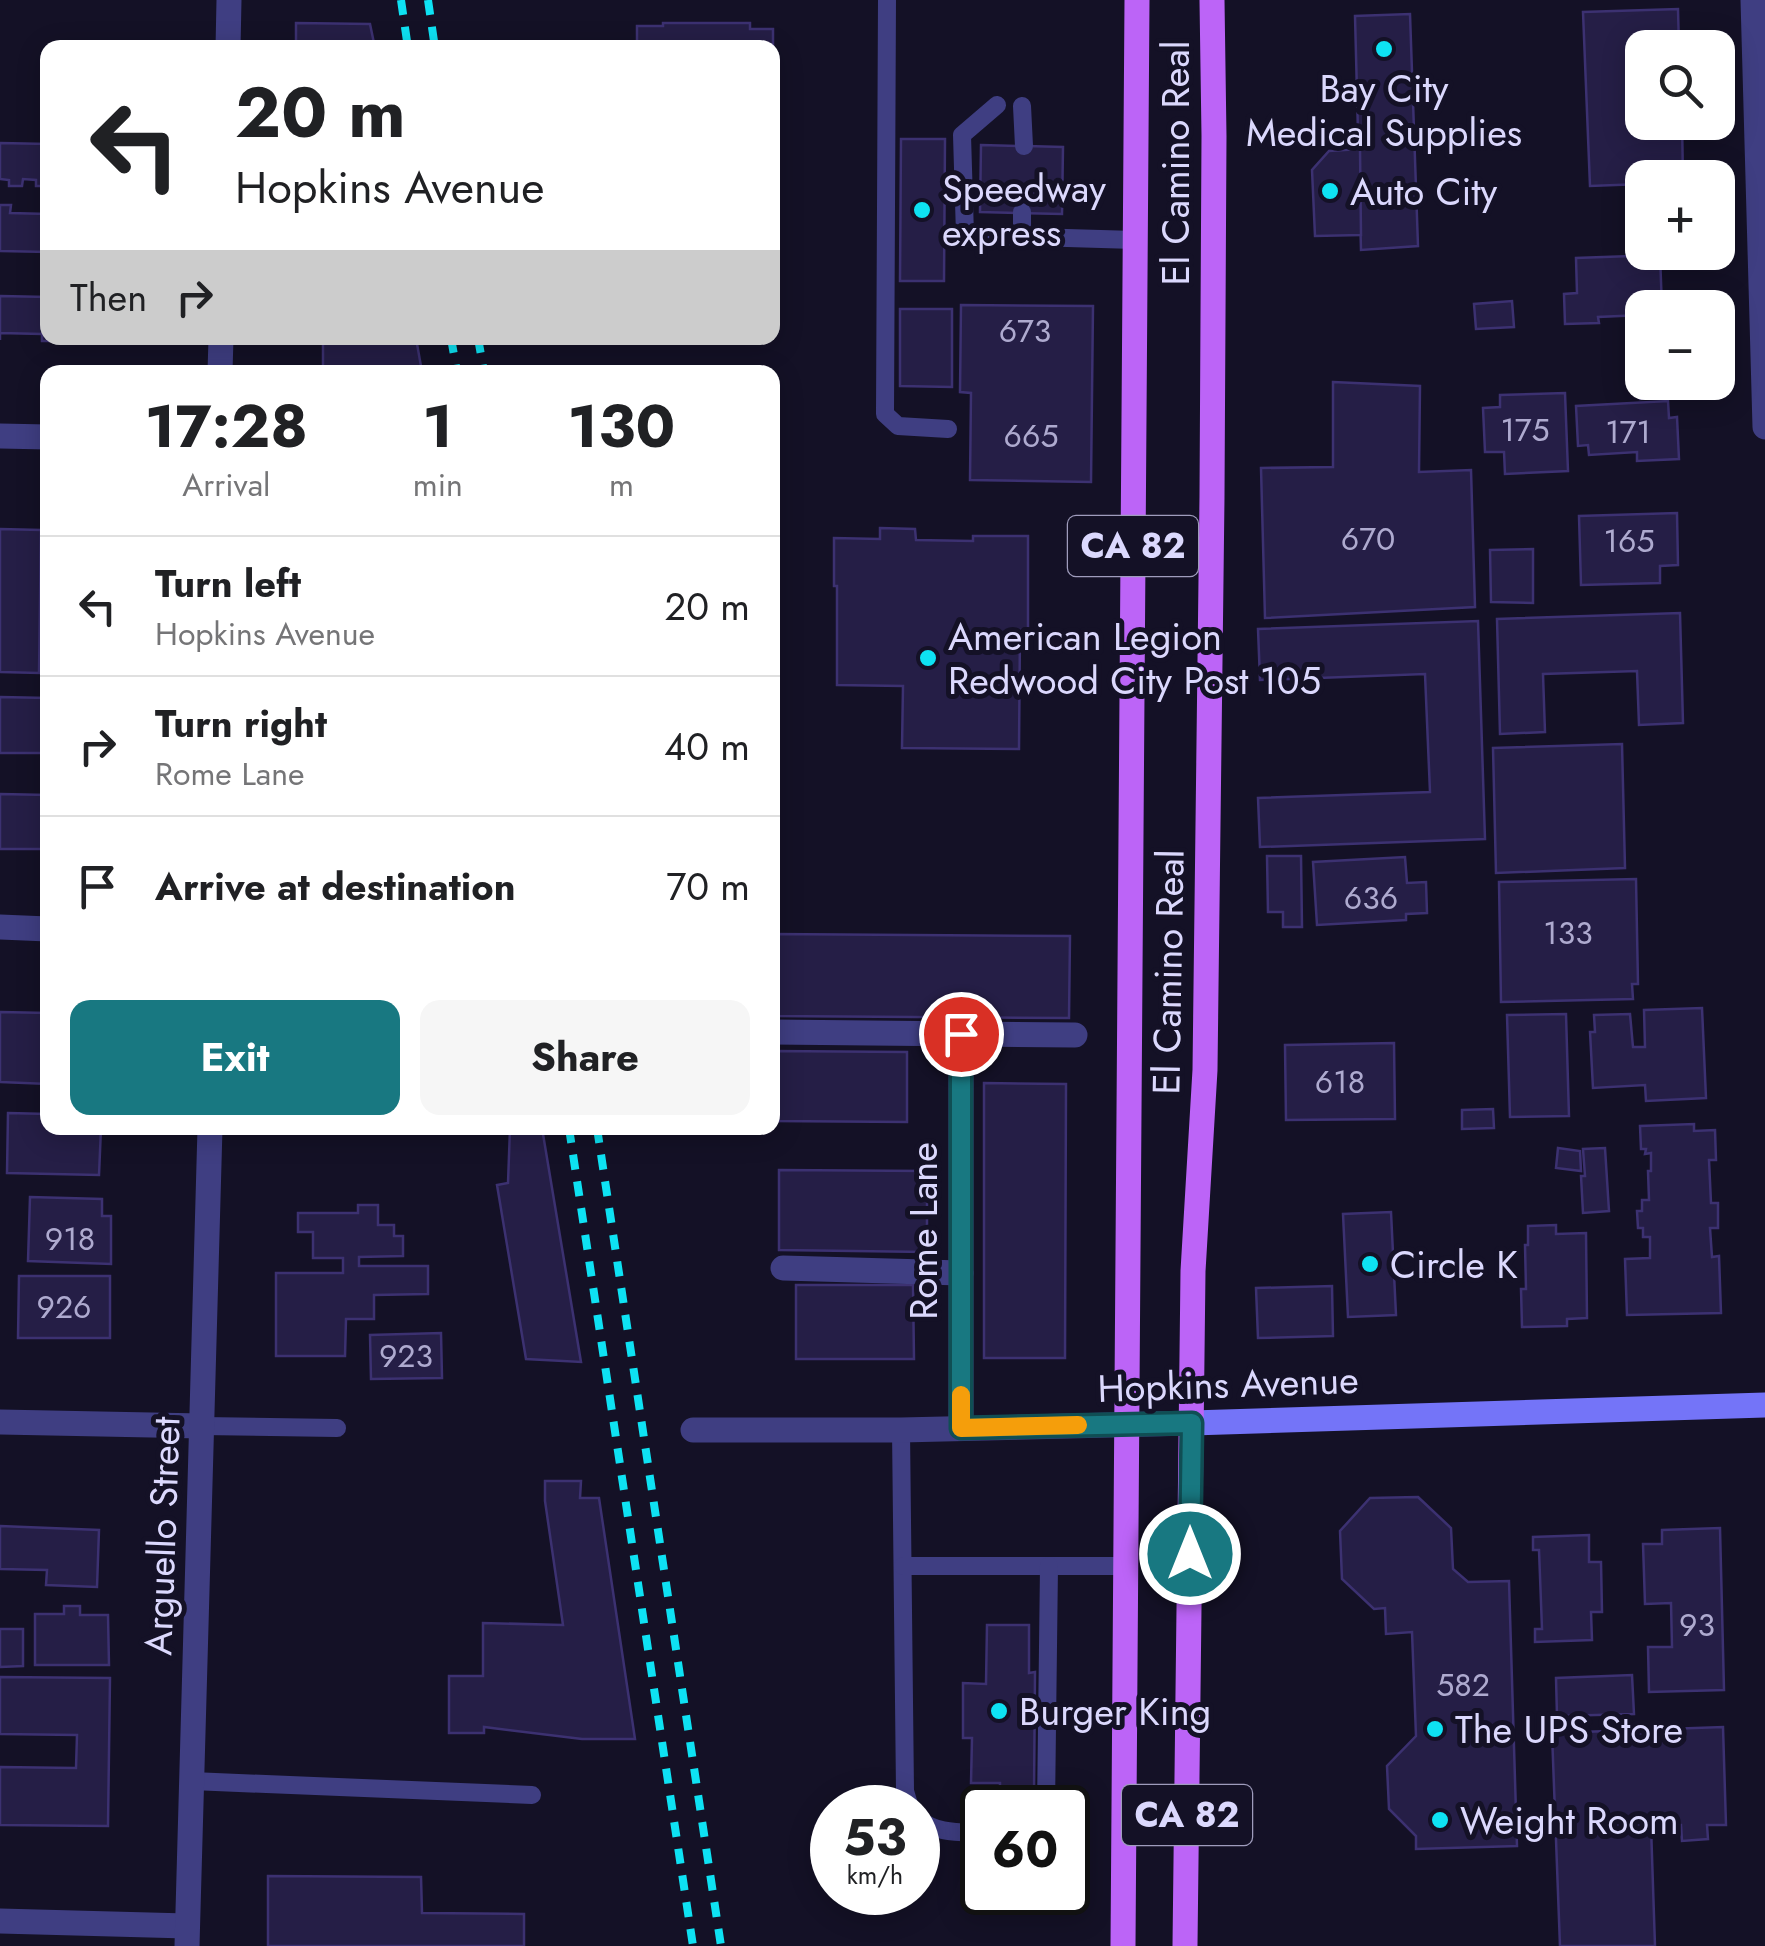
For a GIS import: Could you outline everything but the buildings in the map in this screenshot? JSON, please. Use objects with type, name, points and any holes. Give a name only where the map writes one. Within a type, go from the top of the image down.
[{"type":"main road","name":"El Camino Real","points":[[1123,1946],[1137,0]]},
{"type":"main road","name":"El Camino Real","points":[[1185,1946],[1193,1271],[1205,1070],[1213,364],[1212,0]]},
{"type":"street","points":[[228,40],[229,0]]},
{"type":"street","points":[[1754,0],[1765,427]]},
{"type":"street","points":[[0,436],[40,437]]},
{"type":"street","points":[[0,927],[40,929]]},
{"type":"street","points":[[780,1032],[1075,1035]]},
{"type":"street","name":"Rome Lane","points":[[961,1034],[961,1428]]},
{"type":"street","name":"Arguello Street","points":[[187,1936],[210,1135]]},
{"type":"street","points":[[783,1268],[961,1272]]},
{"type":"street","name":"Hopkins Avenue","points":[[693,1430],[901,1430],[1765,1405]]},
{"type":"street","points":[[0,1422],[202,1426]]},
{"type":"street","points":[[0,1921],[187,1936]]},
{"type":"lane","points":[[887,0],[885,414],[898,426],[948,428]]},
{"type":"lane","points":[[998,105],[962,134],[965,234],[1135,240]]},
{"type":"lane","points":[[1022,106],[1024,146]]},
{"type":"lane","points":[[1022,212],[1022,236]]},
{"type":"lane","points":[[202,1426],[336,1428]]},
{"type":"lane","points":[[901,1430],[908,1785]]},
{"type":"lane","points":[[903,1566],[1126,1566]]},
{"type":"lane","points":[[1046,1785],[1049,1566]]},
{"type":"lane","points":[[192,1781],[532,1795]]},
{"type":"railway","points":[[401,0],[407,40]]},
{"type":"railway","points":[[428,0],[434,40]]},
{"type":"railway","points":[[452,345],[456,365]]},
{"type":"railway","points":[[479,345],[483,365]]},
{"type":"railway","points":[[570,1135],[693,1946]]},
{"type":"railway","points":[[598,1135],[721,1946]]},
{"type":"slow traffic","points":[[961,1395],[961,1428],[1078,1425]]},
{"type":"place","name":"Bay City Medical Supplies","points":[[1384,49]]},
{"type":"place","name":"Auto City","points":[[1330,191]]},
{"type":"place","name":"Speedway express","points":[[922,210]]},
{"type":"place","name":"American Legion Redwood City Post 105","points":[[928,658]]},
{"type":"place","name":"Circle K","points":[[1370,1264]]},
{"type":"place","name":"Burger King","points":[[999,1711]]},
{"type":"place","name":"The UPS Store","points":[[1435,1729]]},
{"type":"place","name":"Weight Room","points":[[1440,1820]]},
{"type":"route","points":[[961,1034],[961,1428],[1192,1423],[1190,1554]]}]
